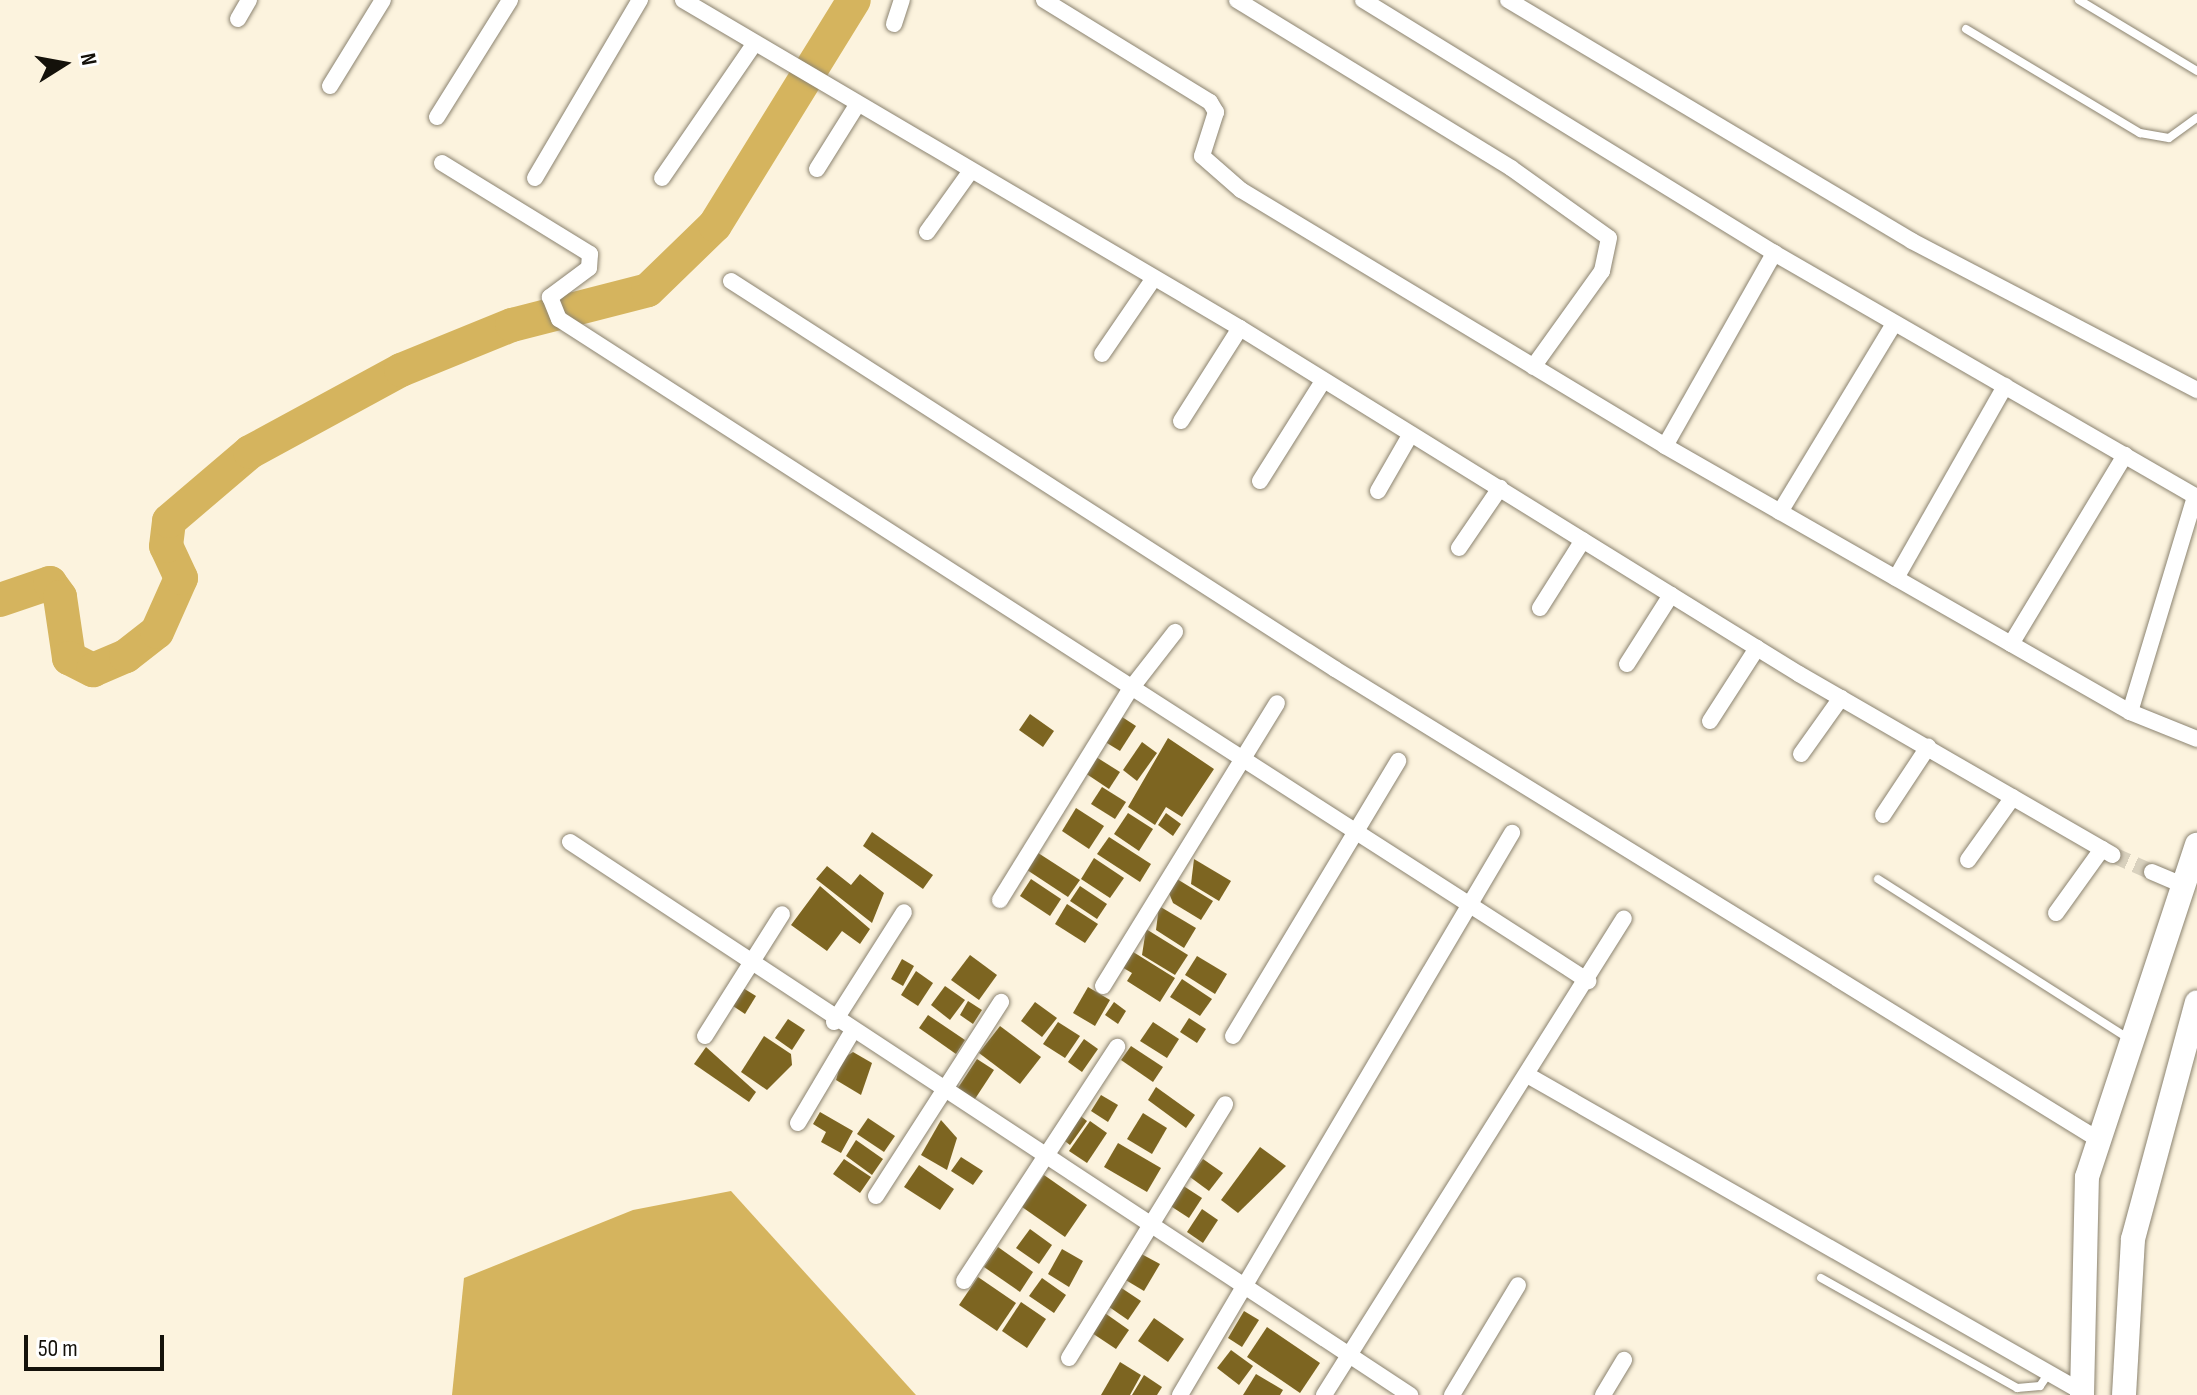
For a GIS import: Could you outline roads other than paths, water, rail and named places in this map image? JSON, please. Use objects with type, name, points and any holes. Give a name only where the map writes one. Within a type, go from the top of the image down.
[{"type":"main road","points":[[2082,1393],[2083,1243],[2096,1138],[2197,845]]},
{"type":"main road","points":[[2124,1395],[2133,1239],[2197,1002]]},
{"type":"street","points":[[238,19],[249,0]]},
{"type":"street","points":[[330,86],[383,0]]},
{"type":"street","points":[[437,117],[510,0]]},
{"type":"street","points":[[535,178],[640,0]]},
{"type":"street","points":[[683,0],[970,172],[1240,328],[1409,437],[1500,488],[1757,648],[2108,852],[2056,913]]},
{"type":"street","points":[[894,24],[902,0]]},
{"type":"street","points":[[1044,0],[1215,107],[1202,156],[1207,165],[1665,446],[2130,712],[2197,739]]},
{"type":"street","points":[[1237,0],[1511,168],[1609,238],[1602,271],[1533,367]]},
{"type":"street","points":[[1363,0],[1774,253],[2196,497],[2130,712]]},
{"type":"street","points":[[1508,0],[1912,241],[2197,390]]},
{"type":"street","points":[[662,178],[754,44]]},
{"type":"street","points":[[817,169],[857,105]]},
{"type":"street","points":[[442,163],[590,254],[589,268],[550,297],[559,319],[1129,691],[1246,762],[1354,835],[1588,981]]},
{"type":"street","points":[[927,232],[970,172]]},
{"type":"street","points":[[1665,446],[1774,253]]},
{"type":"street","points":[[1102,354],[1154,278]]},
{"type":"street","points":[[731,281],[1335,669],[2096,1138]]},
{"type":"street","points":[[1780,512],[1894,324]]},
{"type":"street","points":[[1181,421],[1240,328]]},
{"type":"street","points":[[1260,481],[1323,381]]},
{"type":"street","points":[[1896,578],[2005,386]]},
{"type":"street","points":[[1378,491],[1409,437]]},
{"type":"street","points":[[2011,644],[2125,455]]},
{"type":"street","points":[[1459,548],[1500,488]]},
{"type":"street","points":[[1540,608],[1583,540]]},
{"type":"street","points":[[1627,664],[1671,595]]},
{"type":"street","points":[[1000,900],[1129,691],[1175,632]]},
{"type":"street","points":[[1710,721],[1757,648]]},
{"type":"street","points":[[1801,754],[1841,698]]},
{"type":"street","points":[[1103,986],[1246,762],[1277,703]]},
{"type":"street","points":[[1883,815],[1928,747]]},
{"type":"street","points":[[1233,1036],[1398,761]]},
{"type":"street","points":[[1968,860],[2013,797]]},
{"type":"street","points":[[1180,1395],[1465,906],[1512,833]]},
{"type":"street","points":[[570,842],[834,1022],[1247,1284],[1352,1352],[1410,1395]]},
{"type":"street","points":[[2152,872],[2182,885]]},
{"type":"street","points":[[834,1022],[904,912]]},
{"type":"street","points":[[705,1036],[782,914]]},
{"type":"street","points":[[1324,1395],[1529,1076],[1624,918]]},
{"type":"street","points":[[876,1196],[1001,1002]]},
{"type":"street","points":[[798,1123],[852,1032]]},
{"type":"street","points":[[964,1281],[1042,1156],[1117,1047]]},
{"type":"street","points":[[1529,1076],[2082,1393]]},
{"type":"street","points":[[1069,1358],[1147,1221],[1225,1104]]},
{"type":"street","points":[[1452,1395],[1518,1285]]},
{"type":"street","points":[[1603,1395],[1624,1360]]},
{"type":"lane","points":[[2079,0],[2197,71]]},
{"type":"lane","points":[[1966,29],[2140,133],[2169,138],[2197,118]]},
{"type":"lane","points":[[1878,879],[2129,1039]]},
{"type":"lane","points":[[1821,1278],[2017,1388],[2040,1386],[2049,1373]]},
{"type":"waterway","points":[[0,600],[50,583],[60,597],[69,658],[93,670],[126,656],[157,632],[181,578],[166,546],[169,521],[250,452],[401,370],[512,325],[648,290],[715,225],[854,0]]},
{"type":"tunnel","points":[[2113,855],[2152,872]]}]
